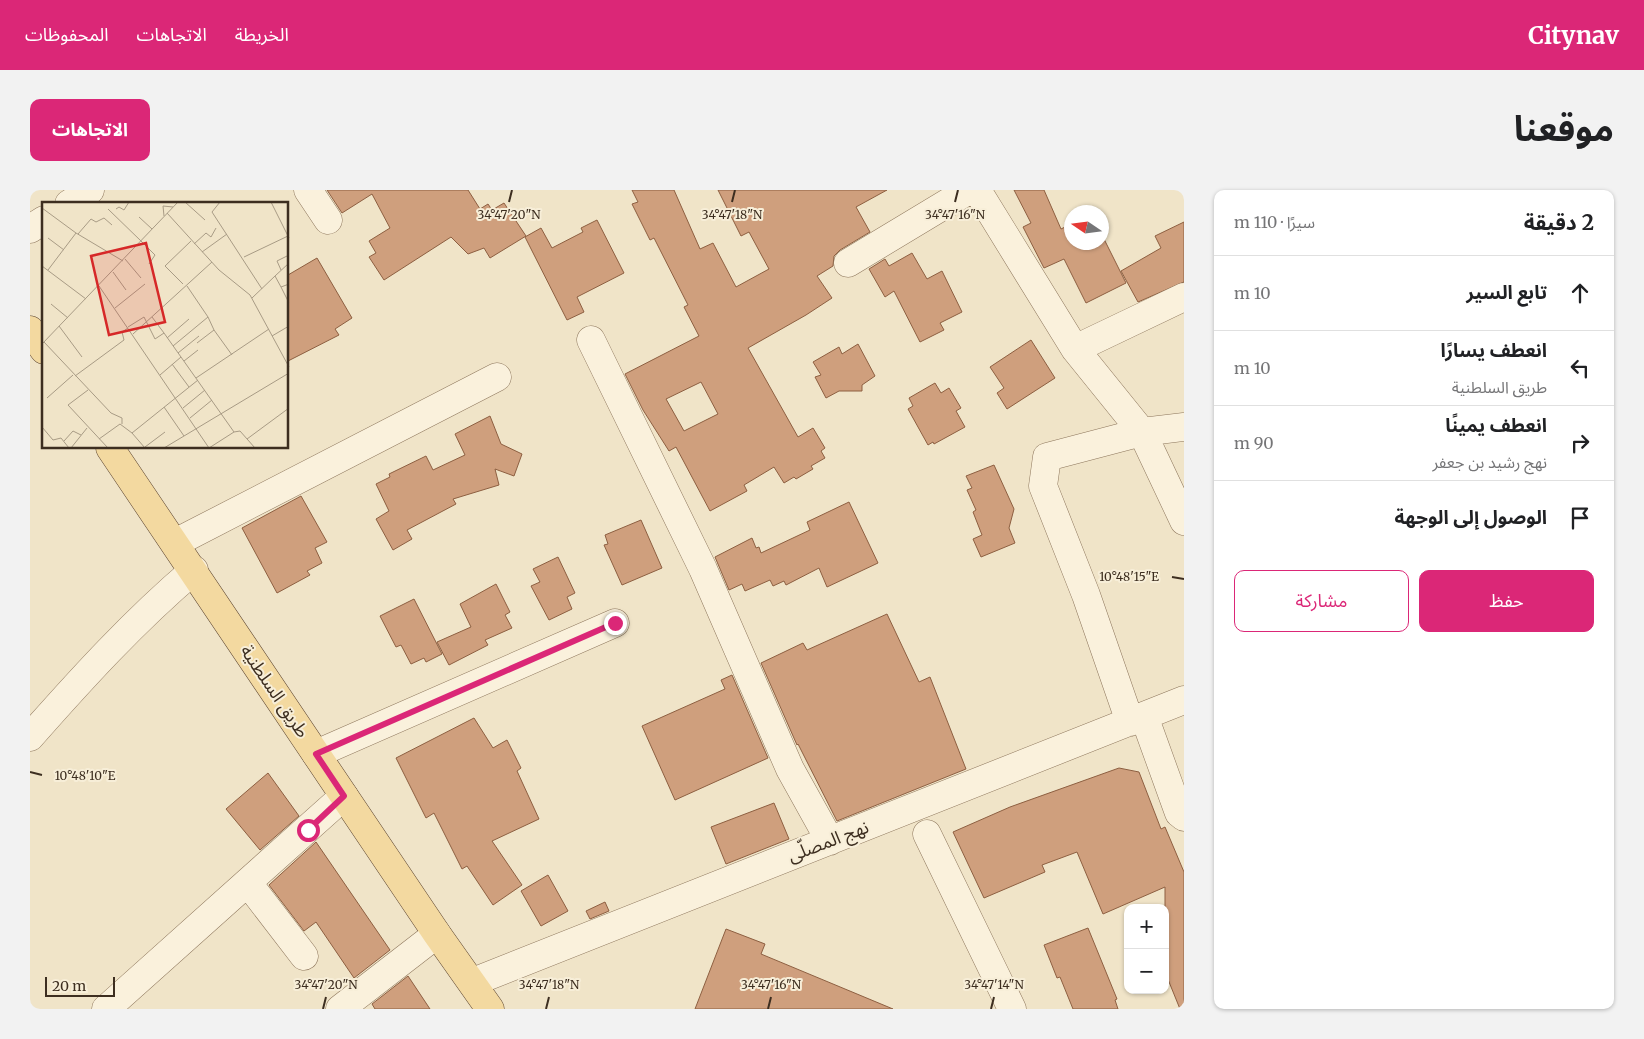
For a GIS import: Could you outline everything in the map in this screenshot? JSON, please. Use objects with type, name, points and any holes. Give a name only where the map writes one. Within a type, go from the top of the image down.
[{"type":"main road","points":[[30,330],[42,347]]},
{"type":"main road","name":"طريق السلطنية","points":[[111,449],[194,570],[437,934],[473,982],[490,1009]]},
{"type":"street","points":[[72,202],[90,190]]},
{"type":"street","points":[[308,190],[328,220]]},
{"type":"street","points":[[848,263],[969,190]]},
{"type":"street","points":[[977,190],[1075,349],[1142,432],[1184,521]]},
{"type":"street","points":[[30,229],[42,221]]},
{"type":"street","points":[[1075,349],[1184,298]]},
{"type":"street","points":[[591,340],[703,569],[790,768],[830,841]]},
{"type":"street","points":[[175,543],[497,377]]},
{"type":"street","points":[[1184,428],[1142,432],[1047,457],[1043,486],[1137,719],[1178,812],[1184,817]]},
{"type":"street","points":[[30,737],[95,664],[156,603],[194,570]]},
{"type":"street","points":[[316,754],[615,623]]},
{"type":"street","name":"نهج المصلّى","points":[[473,982],[1184,700]]},
{"type":"street","points":[[106,1009],[248,884],[344,796]]},
{"type":"street","points":[[927,834],[1012,1009]]},
{"type":"street","points":[[248,884],[304,956]]},
{"type":"street","points":[[340,1009],[437,934]]},
{"type":"building","points":[[327,190],[468,190],[480,209],[488,204],[492,210],[504,203],[526,236],[490,258],[484,248],[468,254],[451,237],[384,280],[369,257],[376,253],[369,241],[390,228],[372,194],[342,213]]},
{"type":"building","points":[[632,190],[674,190],[700,249],[713,243],[736,287],[769,269],[749,232],[741,236],[718,190],[887,190],[856,207],[870,232],[840,250],[834,256],[833,266],[817,276],[832,298],[748,348],[798,437],[813,428],[825,448],[821,451],[825,458],[811,466],[813,469],[796,479],[794,477],[784,483],[774,467],[744,485],[747,491],[710,511],[676,447],[669,451],[643,410],[625,374],[699,336],[684,307],[688,305],[654,238],[650,240],[632,204],[638,202]],"holes":[[[701,382],[718,414],[684,431],[666,399]]]},
{"type":"building","points":[[1014,190],[1044,190],[1061,229],[1064,228],[1064,250],[1109,249],[1126,283],[1086,303],[1064,259],[1044,268],[1023,227],[1031,223]]},
{"type":"building","points":[[597,220],[624,273],[577,297],[584,312],[567,320],[525,237],[541,228],[552,248],[583,232],[581,228]]},
{"type":"building","points":[[1184,222],[1184,282],[1138,302],[1121,271],[1161,248],[1155,236]]},
{"type":"building","points":[[912,253],[927,279],[942,271],[962,312],[940,323],[944,330],[920,342],[894,291],[885,297],[869,269],[885,259],[889,266]]},
{"type":"building","points":[[317,258],[352,318],[335,329],[339,335],[289,360],[289,274]]},
{"type":"building","points":[[1031,340],[1055,378],[1007,409],[997,393],[1004,388],[990,367]]},
{"type":"building","points":[[858,344],[875,376],[862,385],[862,391],[839,391],[826,398],[815,377],[821,375],[813,362],[839,347],[842,354]]},
{"type":"building","points":[[935,383],[941,393],[949,388],[961,408],[956,411],[965,427],[934,444],[933,442],[928,445],[908,409],[913,406],[909,398]]},
{"type":"building","points":[[490,416],[501,444],[522,454],[514,476],[495,469],[499,485],[453,499],[456,504],[407,530],[412,539],[393,550],[376,519],[389,511],[376,484],[390,477],[389,474],[426,456],[433,470],[465,455],[455,434]]},
{"type":"building","points":[[994,465],[1014,509],[1009,528],[1015,543],[981,557],[973,539],[982,535],[973,512],[976,510],[967,490],[972,488],[966,476]]},
{"type":"building","points":[[301,496],[327,542],[315,548],[322,563],[307,571],[310,575],[277,593],[242,528]]},
{"type":"building","points":[[849,502],[878,563],[827,587],[819,568],[786,585],[784,581],[773,586],[770,580],[745,591],[742,584],[729,590],[715,557],[752,538],[756,548],[759,547],[761,553],[810,530],[807,522]]},
{"type":"building","points":[[641,520],[662,568],[622,585],[604,545],[608,544],[605,535]]},
{"type":"building","points":[[558,557],[575,593],[567,597],[572,609],[549,620],[531,586],[540,582],[533,569]]},
{"type":"building","points":[[496,584],[510,612],[505,615],[512,628],[485,640],[488,645],[449,665],[437,642],[471,627],[460,604]]},
{"type":"building","points":[[414,599],[442,654],[426,662],[424,658],[411,664],[401,645],[396,647],[380,616]]},
{"type":"building","points":[[887,614],[919,682],[930,677],[966,769],[837,821],[797,745],[761,663],[803,643],[807,650]]},
{"type":"building","points":[[732,675],[768,758],[675,800],[642,726],[725,689],[721,680]]},
{"type":"building","points":[[474,718],[493,748],[507,740],[521,768],[517,771],[539,819],[492,841],[522,885],[493,905],[467,866],[462,869],[434,813],[426,818],[396,758]]},
{"type":"building","points":[[1119,768],[1139,772],[1161,829],[1165,827],[1184,872],[1184,1009],[1180,1009],[1169,982],[1169,904],[1165,904],[1165,887],[1103,914],[1077,852],[1042,865],[1045,872],[984,898],[953,832],[1010,807]]},
{"type":"building","points":[[268,773],[299,816],[260,850],[226,809]]},
{"type":"building","points":[[774,803],[789,839],[726,864],[711,827]]},
{"type":"building","points":[[316,842],[390,950],[354,978],[316,922],[304,931],[269,885]]},
{"type":"building","points":[[548,875],[568,911],[541,926],[521,891]]},
{"type":"building","points":[[605,902],[609,911],[590,919],[586,911]]},
{"type":"building","points":[[1088,928],[1117,999],[1115,1000],[1118,1009],[1073,1009],[1060,977],[1057,978],[1044,945]]},
{"type":"building","points":[[726,929],[765,944],[761,954],[893,1009],[695,1009]]},
{"type":"building","points":[[408,976],[430,1009],[375,1009],[372,1004]]},
{"type":"route","points":[[308,830],[344,796],[316,754],[615,623]]}]
